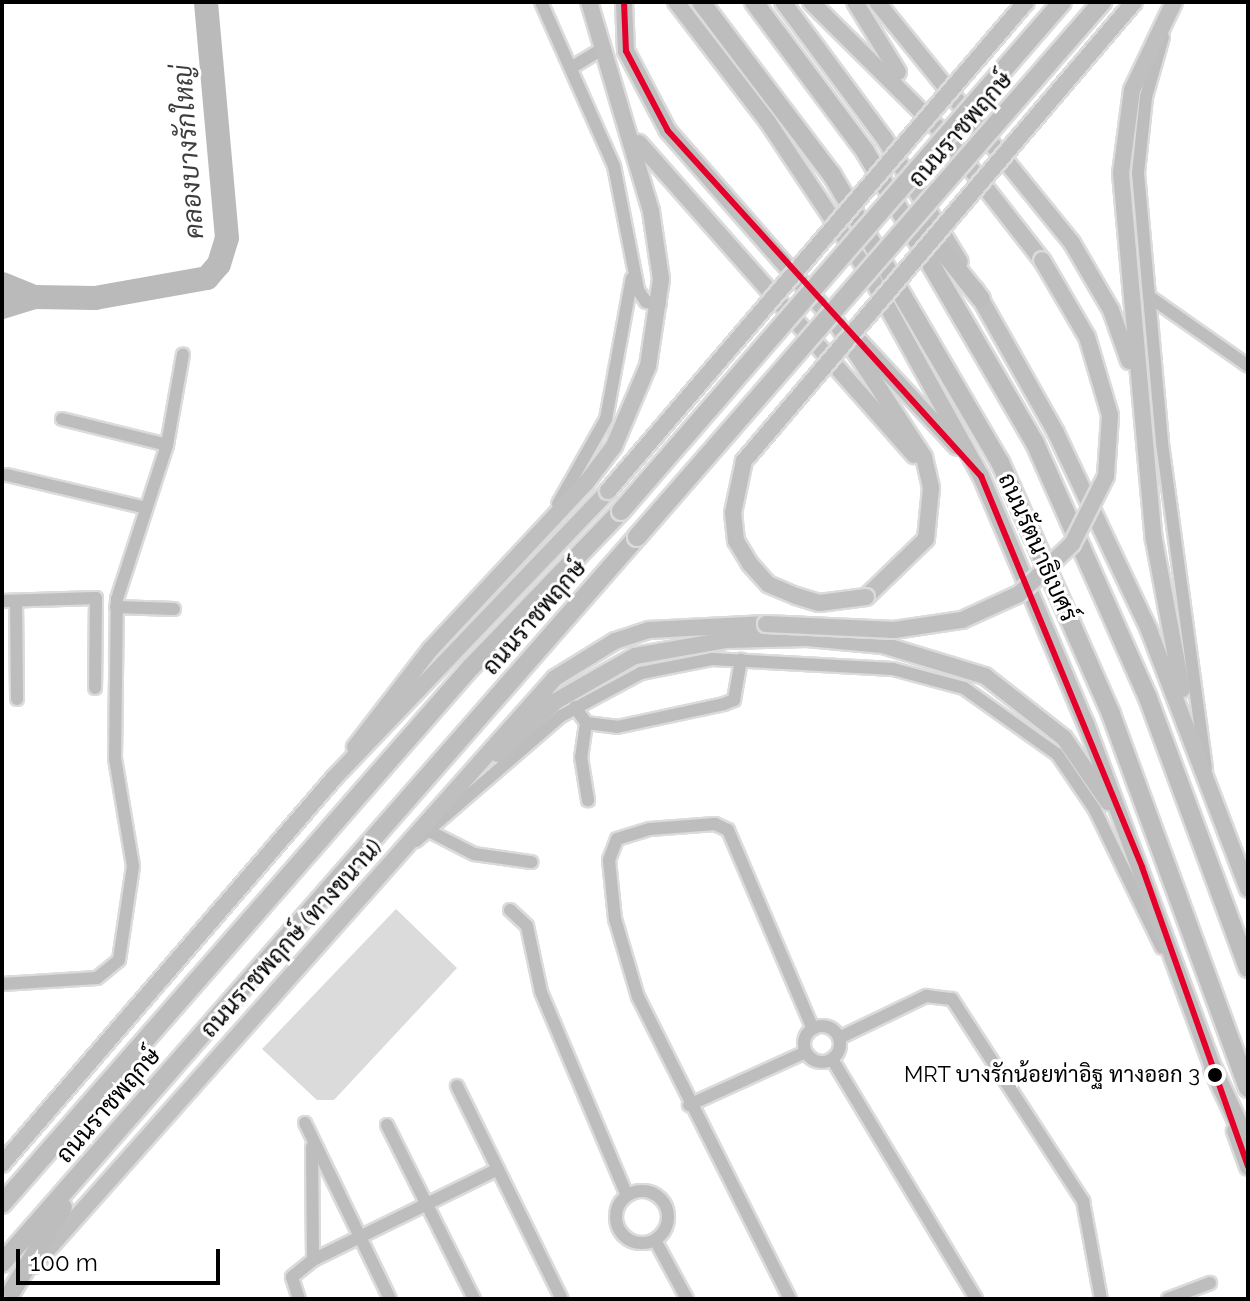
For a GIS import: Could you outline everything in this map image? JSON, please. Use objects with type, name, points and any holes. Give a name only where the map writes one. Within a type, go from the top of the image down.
[{"type":"main road","points":[[334,778],[383,705],[526,549],[614,446],[644,379],[660,304],[651,211],[631,131],[589,2]]},
{"type":"main road","points":[[624,2],[626,51],[641,89],[706,180],[917,399],[981,476]]},
{"type":"main road","name":"ถนนรัตนาธิเบศร์","points":[[676,2],[768,122],[871,277],[981,476],[1142,867],[1248,1167]]},
{"type":"main road","name":"ถนนรัตนาธิเบศร์","points":[[701,2],[832,175],[1000,462],[1111,714],[1248,1088]]},
{"type":"main road","name":"ถนนรัตนาธิเบศร์","points":[[754,2],[865,151],[1035,443],[1148,698],[1248,968]]},
{"type":"main road","points":[[783,2],[884,138],[981,299],[1056,433],[1192,736],[1248,889]]},
{"type":"main road","points":[[811,2],[943,133]]},
{"type":"main road","points":[[427,828],[531,702],[583,658],[662,627],[766,624],[894,630],[962,620],[1019,594],[1072,544],[1106,476],[1110,415],[1087,337],[1042,260],[943,133],[855,2]]},
{"type":"main road","points":[[877,2],[1072,243],[1111,310],[1136,383]]},
{"type":"main road","points":[[2,1164],[334,778],[608,491],[1026,2]]},
{"type":"main road","name":"ถนนราชพฤกษ์","points":[[2,1204],[471,667],[621,511],[1062,2]]},
{"type":"main road","name":"ถนนราชพฤกษ์","points":[[2,1263],[1102,2]]},
{"type":"main road","points":[[802,283],[911,431],[931,488],[926,539],[866,597],[807,600],[768,584],[750,564],[736,541],[733,513],[744,461],[1134,2]]},
{"type":"main road","points":[[1177,2],[1143,57],[1125,127],[1121,173],[1136,383],[1169,631],[1192,736]]},
{"type":"main road","points":[[631,131],[680,196],[893,423],[931,488]]},
{"type":"main road","points":[[865,151],[981,299]]},
{"type":"main road","points":[[427,828],[556,701],[608,668],[670,647],[807,638],[933,658],[1015,695],[1064,738],[1142,867]]},
{"type":"main road","name":"ถนนราชพฤกษ์ (ทางขนาน)","points":[[8,1295],[401,851],[427,828]]},
{"type":"main road","points":[[1213,1069],[1248,1144]]},
{"type":"main road","points":[[8,1295],[87,1167]]},
{"type":"street","points":[[541,2],[574,66],[614,166],[634,266],[646,302],[660,304]]},
{"type":"street","points":[[1177,2],[1154,66],[1142,129],[1138,173],[1162,443],[1207,776]]},
{"type":"street","points":[[574,66],[604,48]]},
{"type":"street","points":[[526,549],[581,470],[606,419],[634,266]]},
{"type":"street","points":[[1150,297],[1248,366]]},
{"type":"street","points":[[2,984],[97,978],[119,960],[133,866],[115,759],[116,603],[142,507],[167,445],[183,354]]},
{"type":"street","points":[[62,419],[167,445]]},
{"type":"street","points":[[7,475],[142,507]]},
{"type":"street","points":[[95,688],[96,598]]},
{"type":"street","points":[[17,699],[9,601],[96,598],[174,609]]},
{"type":"street","points":[[531,862],[474,854],[427,828],[575,707],[641,673],[741,660],[846,662],[933,678],[1035,733],[1095,810],[1188,997]]},
{"type":"street","points":[[586,723],[639,725],[734,700],[741,660]]},
{"type":"street","points":[[575,707],[586,723],[581,757],[588,800]]},
{"type":"street","points":[[689,1105],[806,1052],[813,1029],[728,830],[715,824],[650,829],[617,839],[609,870],[624,955],[689,1105],[790,1299]]},
{"type":"street","points":[[510,910],[527,926],[541,992],[627,1196]]},
{"type":"street","points":[[976,1299],[832,1059],[839,1038],[926,996],[952,999],[1083,1201],[1101,1299]]},
{"type":"street","points":[[813,1029],[825,1027],[839,1038]]},
{"type":"street","points":[[806,1052],[815,1061],[832,1059]]},
{"type":"street","points":[[457,1086],[562,1299]]},
{"type":"street","points":[[305,1123],[312,1145],[390,1299]]},
{"type":"street","points":[[387,1125],[474,1299]]},
{"type":"street","points":[[312,1145],[313,1260]]},
{"type":"street","points":[[299,1299],[292,1277],[313,1260],[498,1169]]},
{"type":"street","points":[[640,1191],[664,1204],[668,1217],[655,1240],[642,1243],[620,1231],[616,1218],[627,1196],[640,1191]]},
{"type":"street","points":[[655,1240],[687,1299]]},
{"type":"street","points":[[1168,1299],[1210,1283]]},
{"type":"building","points":[[396,909],[457,968],[334,1100],[317,1100],[262,1049]]},
{"type":"waterway","name":"คลองบางรักใหญ่","points":[[2,284],[35,297],[95,298],[207,278],[219,264],[227,238],[206,2]]},
{"type":"waterway","points":[[2,307],[35,297]]},
{"type":"transit line","points":[[624,2],[626,51],[668,131],[981,476],[1142,867],[1248,1167]]},
{"type":"place","name":"MRT บางรักน้อยท่าอิฐ ทางออก 3","points":[[1215,1075]]}]
